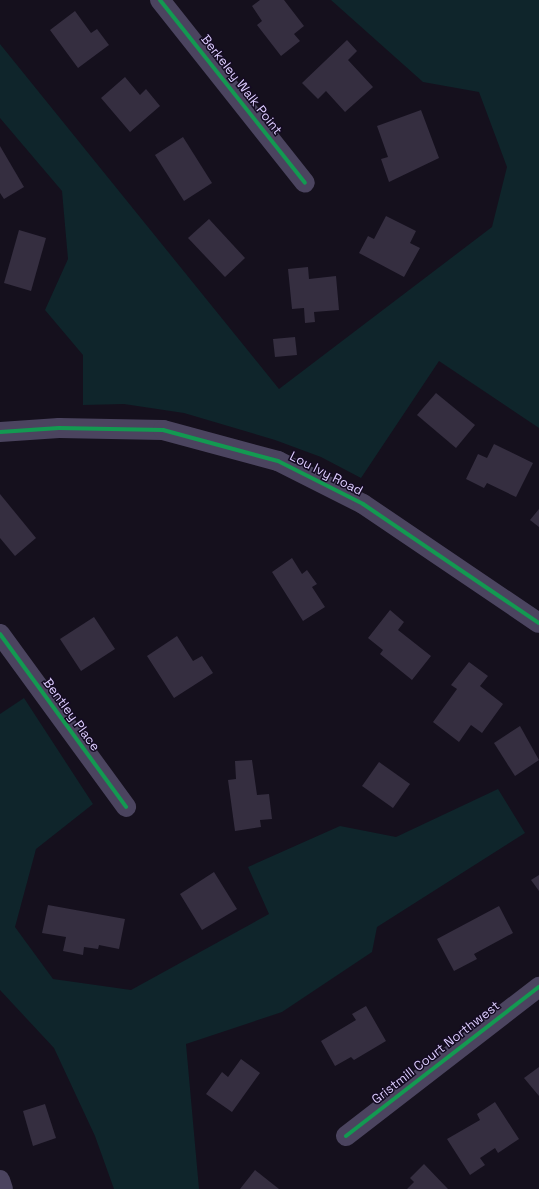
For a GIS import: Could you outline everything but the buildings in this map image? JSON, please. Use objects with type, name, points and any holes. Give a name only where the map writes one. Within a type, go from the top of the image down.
[{"type":"street","name":"Berkeley Walk Point","points":[[160,0],[306,183]]},
{"type":"street","name":"Lou Ivy Road","points":[[0,432],[59,428],[163,430],[278,461],[363,504],[539,623]]},
{"type":"street","name":"Bentley Place","points":[[0,634],[126,807]]},
{"type":"street","name":"Gristmill Court Northwest","points":[[346,1136],[539,987]]},
{"type":"street","points":[[0,1180],[3,1189]]},
{"type":"shaded area","points":[[331,0],[539,0],[539,428],[439,361],[361,478],[321,457],[275,440],[184,413],[124,404],[83,405],[83,355],[45,310],[68,259],[62,191],[0,118],[0,44],[279,389],[492,227],[507,167],[479,92],[423,82]]},
{"type":"shaded area","points":[[24,698],[93,804],[36,849],[15,927],[53,979],[131,990],[269,914],[248,867],[340,826],[396,837],[498,789],[525,833],[377,927],[372,952],[282,1012],[186,1044],[199,1189],[114,1189],[95,1136],[54,1048],[0,990],[0,714]]},
{"type":"cycle path","points":[[160,0],[305,183]]},
{"type":"cycle path","points":[[0,432],[59,428],[163,430],[278,461],[363,504],[539,623]]},
{"type":"cycle path","points":[[0,634],[126,807]]},
{"type":"cycle path","points":[[346,1136],[539,987]]}]
